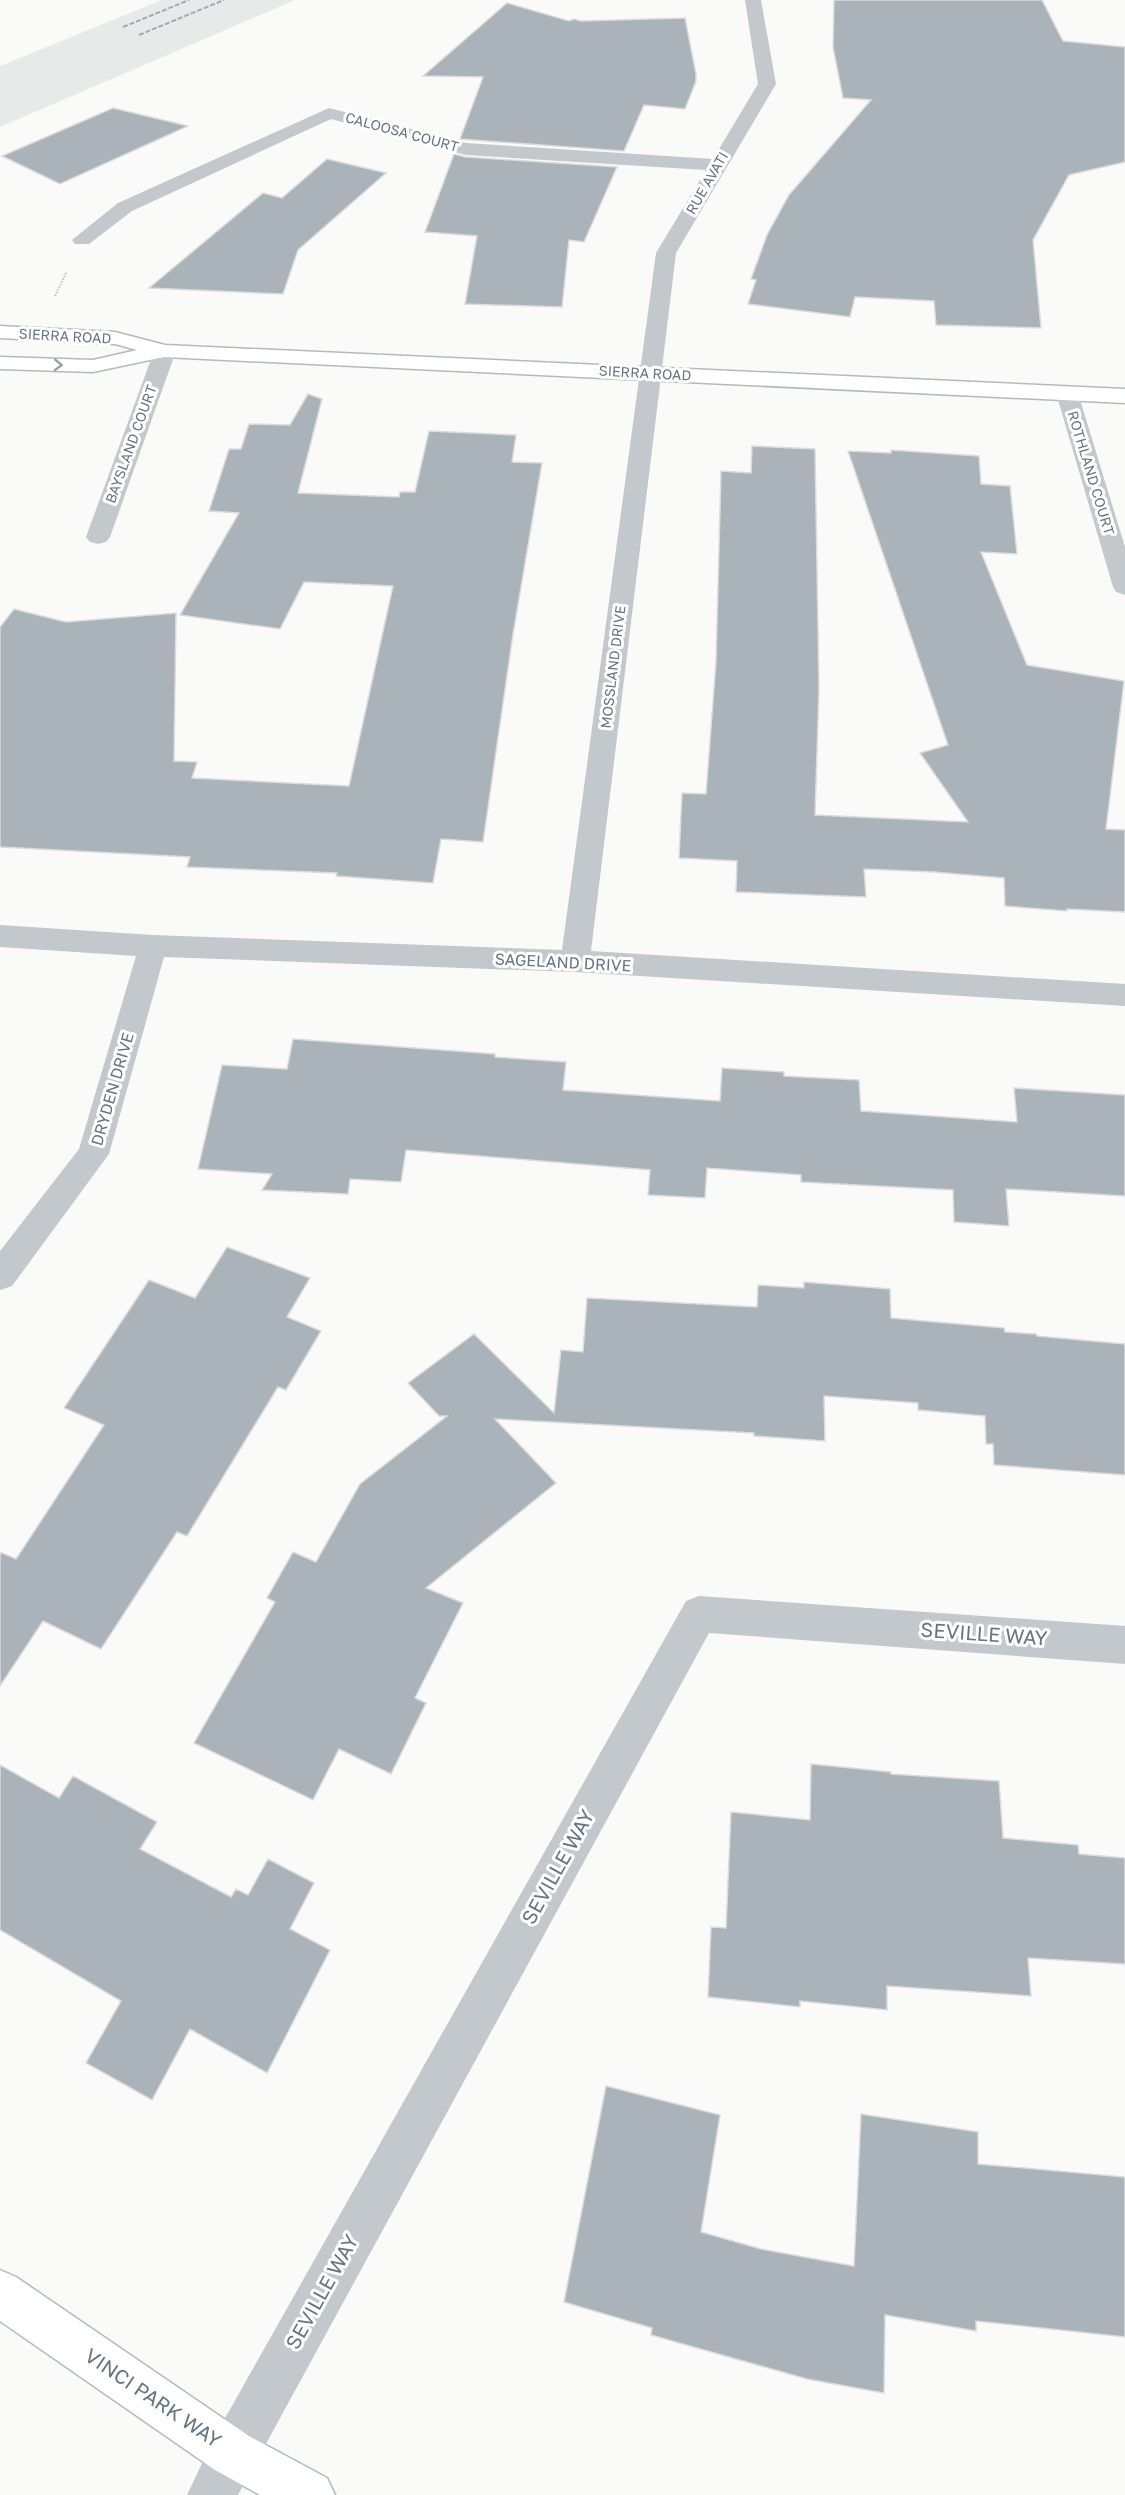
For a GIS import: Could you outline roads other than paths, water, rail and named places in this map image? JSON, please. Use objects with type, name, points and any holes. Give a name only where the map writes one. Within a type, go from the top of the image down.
[{"type":"main road","name":"SIERRA ROAD","points":[[0,332],[115,338],[165,351],[1125,396]]},
{"type":"main road","name":"SIERRA ROAD","points":[[0,363],[93,366],[165,351]]},
{"type":"main road","name":"VINCI PARK WAY","points":[[0,2293],[232,2453],[310,2495]]},
{"type":"street","name":"RUE AVATI","points":[[652,373],[666,253],[767,84],[753,0]]},
{"type":"street","name":"CALOOSA COURT","points":[[82,240],[125,207],[329,113],[466,149],[717,165]]},
{"type":"street","name":"BAYSLAND COURT","points":[[98,537],[165,351]]},
{"type":"street","name":"MOSSLAND DRIVE","points":[[575,962],[652,373]]},
{"type":"street","name":"ROTHLAND COURT","points":[[1067,393],[1125,587]]},
{"type":"street","name":"SAGELAND DRIVE","points":[[0,936],[153,946],[575,962],[1125,995]]},
{"type":"street","name":"DRYDEN DRIVE","points":[[0,1276],[93,1154],[153,946]]},
{"type":"street","name":"SEVILLE WAY","points":[[212,2495],[232,2453],[699,1614],[1125,1644]]},
{"type":"railway","points":[[123,27],[189,0]]},
{"type":"railway","points":[[139,35],[224,0]]}]
